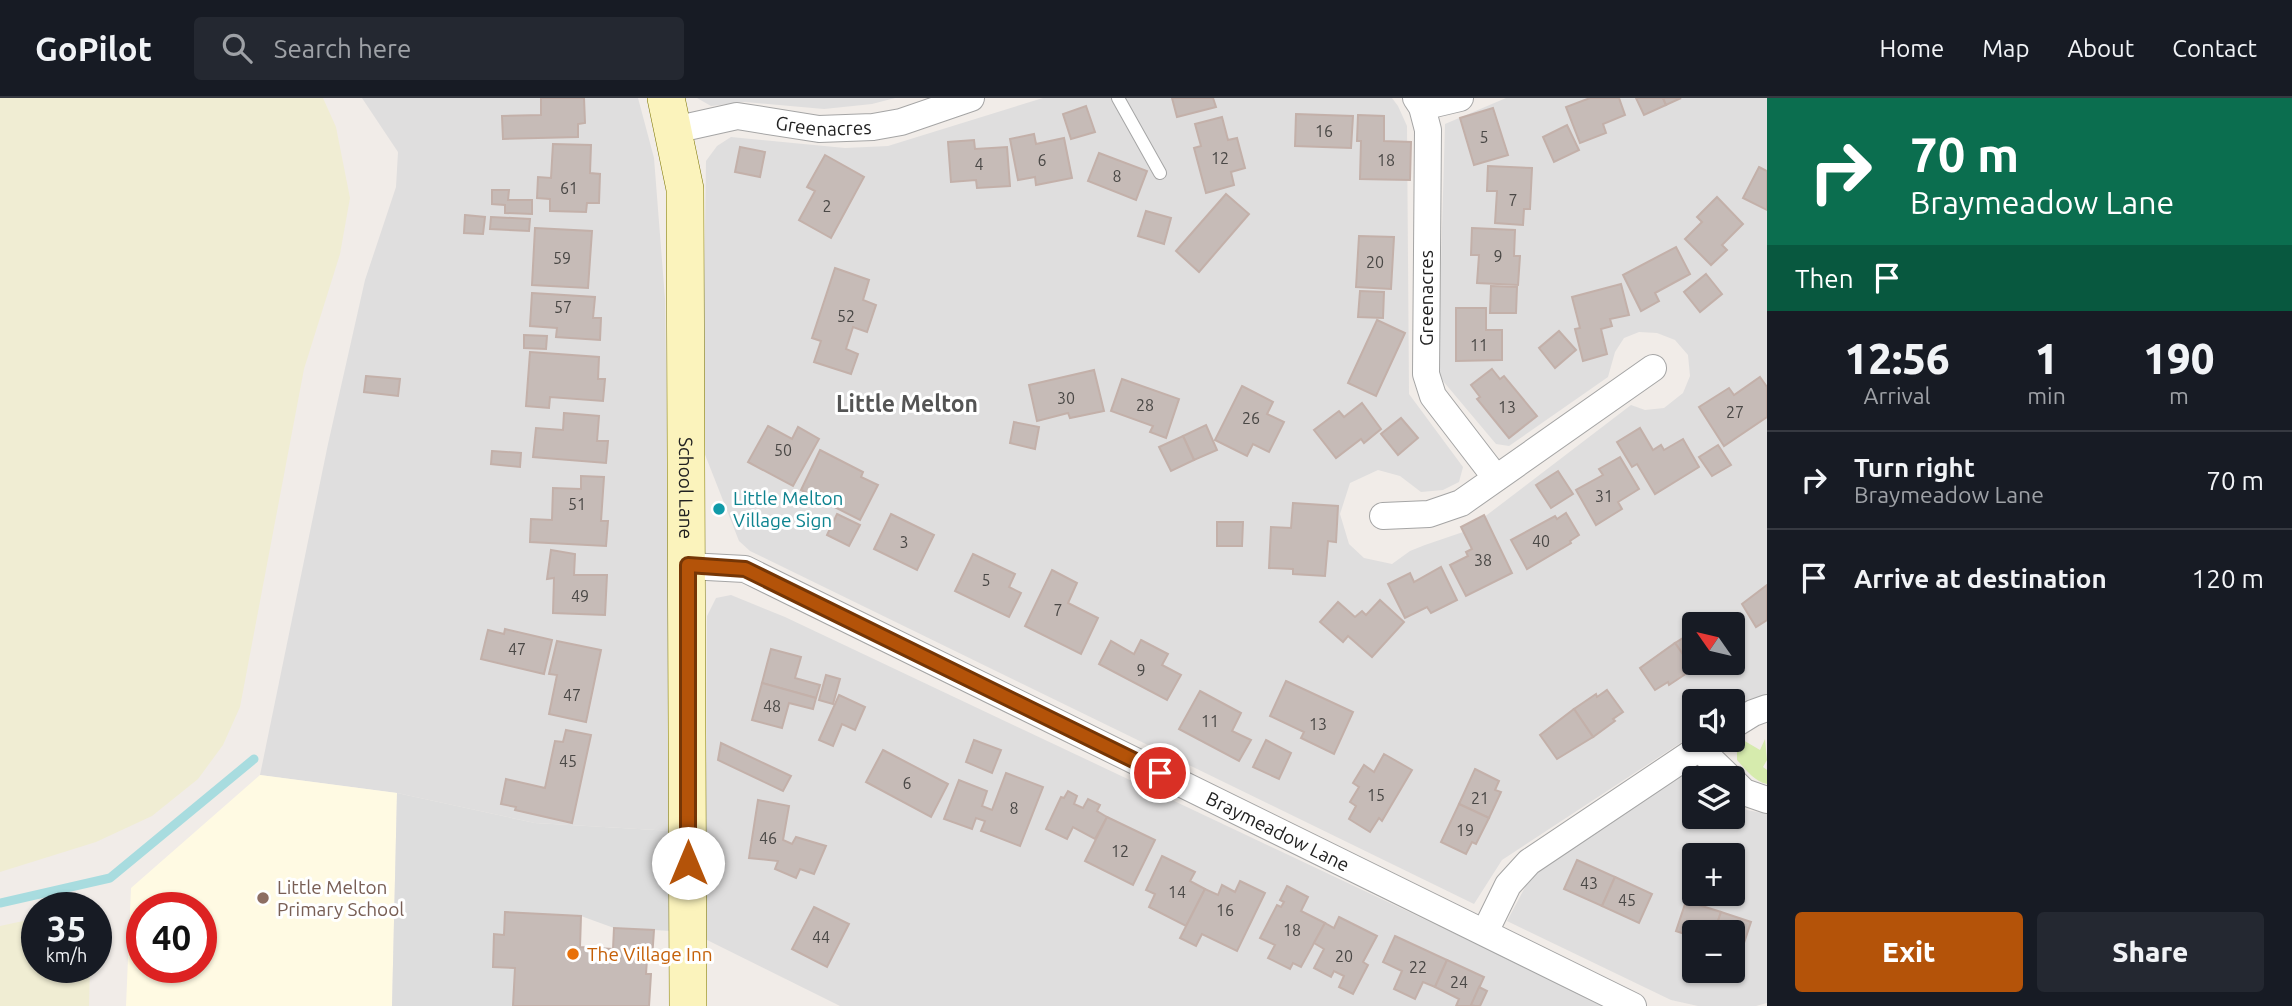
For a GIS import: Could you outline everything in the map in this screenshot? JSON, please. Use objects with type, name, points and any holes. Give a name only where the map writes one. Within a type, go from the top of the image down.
[{"type":"street","name":"Greenacres","points":[[670,114],[737,116],[819,129],[873,127],[901,122],[971,98]]},
{"type":"street","points":[[1419,102],[1460,98]]},
{"type":"street","name":"Greenacres","points":[[1419,102],[1428,130],[1426,374],[1433,396],[1496,478]]},
{"type":"street","name":"School Lane","points":[[670,114],[685,189],[688,1006]]},
{"type":"street","points":[[1383,516],[1429,514],[1461,503],[1653,368]]},
{"type":"street","name":"Braymeadow Lane","points":[[688,565],[745,569],[1633,1006]]},
{"type":"street","points":[[1745,718],[1767,708]]},
{"type":"street","points":[[1485,932],[1508,886],[1529,862],[1693,752]]},
{"type":"street","points":[[1745,792],[1767,800]]},
{"type":"lane","points":[[1118,98],[1160,173]]},
{"type":"shaded area","points":[[0,98],[323,98],[336,127],[350,198],[340,254],[304,369],[240,707],[223,745],[198,779],[152,816],[96,842],[0,872]]},
{"type":"shaded area","points":[[362,98],[638,98],[654,158],[665,299],[673,831],[535,823],[397,793],[260,775],[328,444],[365,280],[396,187],[398,152]]},
{"type":"shaded area","points":[[697,98],[895,98],[872,104],[824,109],[745,102],[711,106]]},
{"type":"shaded area","points":[[1043,98],[1392,98],[1407,126],[1409,394],[1463,467],[1459,482],[1443,490],[1421,492],[1400,476],[1378,470],[1350,483],[1340,514],[1349,544],[1364,558],[1392,564],[1410,551],[1466,531],[1631,405],[1645,410],[1664,408],[1683,393],[1690,376],[1688,355],[1675,340],[1657,333],[1639,332],[1624,338],[1615,352],[1608,377],[1509,446],[1496,444],[1443,381],[1438,370],[1445,124],[1506,98],[1767,98],[1767,698],[1745,702],[1745,689],[1682,689],[1682,742],[1502,860],[1474,904],[750,551],[739,541],[702,447],[706,161],[717,146],[731,137],[845,148],[888,146]]},
{"type":"shaded area","points":[[731,595],[785,617],[1608,1006],[840,1006],[705,939],[707,616],[716,598]]},
{"type":"shaded area","points":[[1682,774],[1682,829],[1745,829],[1745,809],[1767,814],[1767,1003],[1756,1006],[1698,1006],[1671,1000],[1507,921],[1531,876]]},
{"type":"shaded area","name":"Little Melton Primary School","points":[[260,775],[397,793],[392,1006],[126,1006],[127,983],[217,983],[217,892],[131,892],[131,888]]},
{"type":"shaded area","points":[[397,793],[535,823],[673,831],[672,931],[614,928],[581,916],[505,912],[504,935],[494,934],[493,967],[515,968],[513,1006],[392,1006]]},
{"type":"shaded area","points":[[21,921],[21,983],[90,983],[89,1006],[0,1006],[0,926]]},
{"type":"green space","points":[[1765,739],[1767,760],[1763,767],[1767,770],[1767,784],[1754,778],[1737,760],[1737,752],[1745,752],[1745,741],[1760,750]]},
{"type":"building","points":[[541,98],[584,98],[585,123],[578,124],[578,137],[503,139],[502,116],[541,115]]},
{"type":"building","points":[[1172,98],[1213,98],[1216,107],[1177,117]]},
{"type":"building","points":[[1590,98],[1619,98],[1625,115],[1603,124],[1606,133],[1580,143],[1566,107]]},
{"type":"building","points":[[1636,98],[1663,98],[1666,105],[1644,115]]},
{"type":"building","points":[[1663,98],[1681,98],[1666,105]]},
{"type":"building","points":[[1086,106],[1095,132],[1071,139],[1063,114]]},
{"type":"building","points":[[1493,108],[1508,155],[1474,165],[1460,118]]},
{"type":"building","points":[[1296,114],[1353,116],[1351,148],[1295,146]]},
{"type":"building","points":[[1358,115],[1384,116],[1384,141],[1411,142],[1410,180],[1360,179],[1361,141],[1357,141]]},
{"type":"building","points":[[1222,117],[1228,140],[1237,138],[1245,168],[1231,172],[1234,185],[1206,193],[1194,148],[1201,146],[1195,124]]},
{"type":"building","points":[[1567,125],[1579,150],[1554,162],[1543,137]]},
{"type":"building","points":[[1034,134],[1036,144],[1064,138],[1072,178],[1036,185],[1035,177],[1018,180],[1010,139]]},
{"type":"building","points":[[974,140],[975,149],[1007,147],[1010,186],[977,188],[976,180],[951,182],[948,142]]},
{"type":"building","points":[[553,144],[591,145],[590,173],[600,174],[599,203],[587,203],[586,212],[550,211],[550,199],[537,198],[538,177],[551,178]]},
{"type":"building","points":[[740,147],[765,152],[760,177],[735,172]]},
{"type":"building","points":[[1099,153],[1147,171],[1136,200],[1088,181]]},
{"type":"building","points":[[825,155],[864,177],[831,238],[799,220],[815,191],[807,187]]},
{"type":"building","points":[[1488,166],[1532,168],[1530,209],[1524,209],[1523,225],[1495,223],[1497,191],[1487,191]]},
{"type":"building","points":[[1759,167],[1767,171],[1767,210],[1743,198]]},
{"type":"building","points":[[492,190],[509,190],[508,200],[532,200],[532,214],[505,213],[505,205],[492,204]]},
{"type":"building","points":[[1226,194],[1249,214],[1199,272],[1176,251]]},
{"type":"building","points":[[1717,197],[1743,224],[1722,245],[1727,250],[1711,265],[1685,239],[1702,222],[1697,217]]},
{"type":"building","points":[[1146,211],[1171,218],[1164,244],[1138,236]]},
{"type":"building","points":[[465,215],[485,217],[483,234],[464,233]]},
{"type":"building","points":[[491,217],[530,219],[529,231],[490,229]]},
{"type":"building","points":[[535,228],[592,231],[588,288],[532,285]]},
{"type":"building","points":[[1472,228],[1515,230],[1514,256],[1520,256],[1518,285],[1477,283],[1479,255],[1471,255]]},
{"type":"building","points":[[1359,236],[1394,237],[1391,289],[1356,287]]},
{"type":"building","points":[[1676,247],[1690,274],[1655,293],[1659,301],[1641,311],[1623,275]]},
{"type":"building","points":[[835,268],[869,280],[863,300],[876,305],[867,332],[853,327],[846,349],[858,354],[851,374],[814,362],[821,341],[812,338]]},
{"type":"building","points":[[1706,274],[1722,294],[1700,312],[1684,292]]},
{"type":"building","points":[[1621,284],[1629,315],[1610,319],[1612,326],[1601,329],[1607,354],[1583,361],[1575,329],[1580,328],[1572,297]]},
{"type":"building","points":[[1491,286],[1517,287],[1516,313],[1490,313]]},
{"type":"building","points":[[1360,291],[1384,292],[1383,318],[1358,317]]},
{"type":"building","points":[[532,293],[595,297],[593,318],[601,318],[600,340],[556,337],[557,328],[530,326]]},
{"type":"building","points":[[1456,308],[1486,308],[1486,330],[1502,330],[1502,360],[1456,361]]},
{"type":"building","points":[[1377,320],[1405,333],[1376,396],[1348,383]]},
{"type":"building","points":[[1559,331],[1576,350],[1555,368],[1539,348]]},
{"type":"building","points":[[524,335],[547,336],[546,349],[524,348]]},
{"type":"building","points":[[530,352],[599,357],[598,379],[605,379],[603,401],[550,397],[549,408],[526,406]]},
{"type":"building","points":[[1492,369],[1500,379],[1504,376],[1537,416],[1509,438],[1477,399],[1480,397],[1471,385]]},
{"type":"building","points":[[1094,370],[1104,411],[1070,418],[1068,413],[1037,421],[1029,385]]},
{"type":"building","points":[[366,376],[400,379],[398,396],[364,392]]},
{"type":"building","points":[[1760,377],[1767,387],[1767,417],[1724,446],[1699,407],[1729,388],[1734,395]]},
{"type":"building","points":[[1122,379],[1179,399],[1166,438],[1150,432],[1153,426],[1111,411]]},
{"type":"building","points":[[1242,386],[1273,402],[1267,414],[1284,422],[1269,452],[1253,444],[1247,456],[1215,440]]},
{"type":"building","points":[[1362,403],[1381,429],[1364,443],[1361,439],[1336,458],[1314,430],[1339,411],[1344,417]]},
{"type":"building","points":[[564,413],[599,416],[597,441],[608,441],[606,463],[533,457],[536,428],[563,430]]},
{"type":"building","points":[[1401,418],[1418,438],[1398,455],[1381,434]]},
{"type":"building","points":[[1014,422],[1039,427],[1035,449],[1010,443]]},
{"type":"building","points":[[1206,425],[1217,450],[1194,460],[1183,436]]},
{"type":"building","points":[[768,426],[792,439],[798,427],[819,439],[793,486],[748,462]]},
{"type":"building","points":[[1640,428],[1653,450],[1661,445],[1664,450],[1683,439],[1699,467],[1655,494],[1637,464],[1632,467],[1617,442]]},
{"type":"building","points":[[1183,436],[1194,460],[1171,471],[1159,447]]},
{"type":"building","points":[[1718,445],[1731,465],[1712,476],[1699,457]]},
{"type":"building","points":[[820,450],[863,472],[861,477],[878,485],[860,520],[801,490]]},
{"type":"building","points":[[492,451],[521,453],[520,467],[491,464]]},
{"type":"building","points":[[1620,457],[1639,489],[1618,502],[1622,509],[1596,525],[1576,490],[1603,475],[1599,469]]},
{"type":"building","points":[[1558,471],[1573,494],[1551,508],[1536,485]]},
{"type":"building","points":[[581,476],[604,477],[601,521],[608,521],[606,546],[530,542],[531,519],[552,520],[553,488],[581,489]]},
{"type":"building","points":[[1293,503],[1338,506],[1336,542],[1328,541],[1325,576],[1293,574],[1293,569],[1269,568],[1271,527],[1291,528]]},
{"type":"building","points":[[1566,513],[1579,535],[1570,541],[1571,543],[1527,569],[1511,540],[1555,516],[1557,519]]},
{"type":"building","points":[[837,514],[860,525],[849,546],[827,535]]},
{"type":"building","points":[[891,514],[934,535],[917,570],[874,549]]},
{"type":"building","points":[[1484,515],[1512,573],[1466,596],[1450,565],[1468,556],[1466,552],[1472,549],[1461,527]]},
{"type":"building","points":[[1217,522],[1243,522],[1242,546],[1217,546]]},
{"type":"building","points":[[551,550],[575,554],[574,575],[607,575],[605,615],[553,613],[554,578],[547,579]]},
{"type":"building","points":[[973,554],[1015,574],[1009,587],[1021,593],[1009,617],[955,591]]},
{"type":"building","points":[[1441,567],[1457,600],[1431,613],[1427,607],[1405,618],[1388,584],[1410,573],[1414,582]]},
{"type":"building","points":[[1052,570],[1077,583],[1068,603],[1098,618],[1081,654],[1025,626]]},
{"type":"building","points":[[1767,585],[1767,620],[1756,627],[1742,604]]},
{"type":"building","points":[[1380,600],[1404,622],[1372,657],[1348,636],[1343,642],[1320,622],[1338,602],[1355,617],[1362,611],[1366,615]]},
{"type":"building","points":[[505,629],[552,640],[544,674],[481,659],[488,630],[504,634]]},
{"type":"building","points":[[1682,639],[1682,653],[1675,643]]},
{"type":"building","points":[[1141,640],[1168,654],[1162,665],[1181,675],[1167,700],[1099,664],[1111,641],[1134,654]]},
{"type":"building","points":[[557,641],[601,650],[586,722],[549,714],[557,675],[549,674]]},
{"type":"building","points":[[1675,643],[1682,653],[1682,676],[1655,690],[1640,668]]},
{"type":"building","points":[[771,649],[801,657],[795,678],[820,685],[816,698],[762,683]]},
{"type":"building","points":[[826,675],[840,679],[833,704],[819,700]]},
{"type":"building","points":[[1286,681],[1353,712],[1334,754],[1301,738],[1304,732],[1270,716]]},
{"type":"building","points":[[762,683],[816,698],[813,709],[789,703],[782,728],[752,720]]},
{"type":"building","points":[[1607,690],[1623,712],[1593,737],[1574,709]]},
{"type":"building","points":[[1200,691],[1241,713],[1232,731],[1251,740],[1239,761],[1179,729]]},
{"type":"building","points":[[839,695],[865,707],[855,730],[842,724],[833,746],[819,740]]},
{"type":"building","points":[[1574,709],[1593,737],[1557,759],[1540,735]]},
{"type":"building","points":[[566,730],[591,735],[572,823],[515,810],[516,807],[501,804],[506,779],[545,788],[555,741],[563,742]]},
{"type":"building","points":[[974,740],[1001,750],[992,773],[966,762]]},
{"type":"building","points":[[1266,740],[1291,753],[1279,779],[1253,767]]},
{"type":"building","points":[[721,743],[791,776],[783,791],[718,760]]},
{"type":"building","points":[[883,750],[948,784],[931,817],[866,782]]},
{"type":"building","points":[[1384,754],[1412,770],[1382,821],[1379,818],[1370,832],[1349,819],[1356,806],[1350,802],[1359,787],[1353,783],[1364,765],[1374,772]]},
{"type":"building","points":[[1475,769],[1499,781],[1495,790],[1501,792],[1489,818],[1459,804]]},
{"type":"building","points":[[1006,773],[1043,787],[1020,846],[981,831],[985,821],[976,818],[972,829],[944,819],[959,780],[987,791],[982,806],[992,810]]},
{"type":"building","points":[[1068,791],[1077,796],[1074,804],[1083,808],[1088,799],[1100,805],[1097,811],[1107,817],[1095,839],[1073,827],[1067,839],[1046,829],[1061,797],[1064,798]]},
{"type":"building","points":[[758,800],[789,806],[783,840],[792,844],[796,837],[826,846],[814,874],[800,869],[796,878],[775,869],[778,861],[749,858]]},
{"type":"building","points":[[1459,804],[1489,818],[1476,844],[1472,842],[1466,854],[1441,842]]},
{"type":"building","points":[[1107,817],[1155,840],[1133,885],[1085,861]]},
{"type":"building","points":[[1162,856],[1195,872],[1190,881],[1205,889],[1186,926],[1149,907],[1155,894],[1146,890]]},
{"type":"building","points":[[1577,860],[1615,877],[1602,906],[1564,889]]},
{"type":"building","points":[[1615,877],[1652,894],[1639,923],[1602,906]]},
{"type":"building","points":[[1240,881],[1265,893],[1237,951],[1202,934],[1196,946],[1180,938],[1205,889],[1218,895],[1222,885],[1235,892]]},
{"type":"building","points":[[1287,886],[1308,897],[1301,911],[1325,923],[1301,967],[1293,963],[1290,969],[1268,958],[1275,945],[1260,938],[1277,905],[1281,907],[1284,902],[1280,900]]},
{"type":"building","points":[[1684,906],[1702,906],[1721,912],[1718,920],[1682,920],[1682,933],[1676,931]]},
{"type":"building","points":[[814,907],[849,924],[827,967],[792,949]]},
{"type":"building","name":"The Village Inn","points":[[505,912],[581,916],[580,947],[613,949],[614,928],[654,930],[652,959],[647,959],[646,974],[651,974],[649,1006],[513,1006],[515,968],[493,967],[494,934],[504,935]]},
{"type":"building","points":[[1721,912],[1745,920],[1718,920]]},
{"type":"building","points":[[1339,917],[1377,936],[1363,962],[1368,965],[1353,994],[1339,987],[1344,976],[1334,971],[1331,977],[1314,968],[1324,949],[1314,943],[1325,923],[1334,928]]},
{"type":"building","points":[[1745,920],[1751,922],[1745,940]]},
{"type":"building","points":[[1395,936],[1447,960],[1435,987],[1423,982],[1415,999],[1394,989],[1402,971],[1383,962]]},
{"type":"building","points":[[1447,960],[1484,977],[1471,1006],[1456,1006],[1459,999],[1435,987]]},
{"type":"building","points":[[1479,987],[1487,991],[1480,1006],[1471,1005]]},
{"type":"waterway","points":[[0,903],[110,878],[254,759]]},
{"type":"place","name":"Little Melton Village Sign","points":[[719,509]]},
{"type":"place","name":"Little Melton Primary School","points":[[263,898]]},
{"type":"place","name":"The Village Inn","points":[[573,954]]},
{"type":"district","name":"Little Melton","points":[[907,404]]},
{"type":"route","points":[[688,863],[688,565],[745,569],[1160,773]]}]
